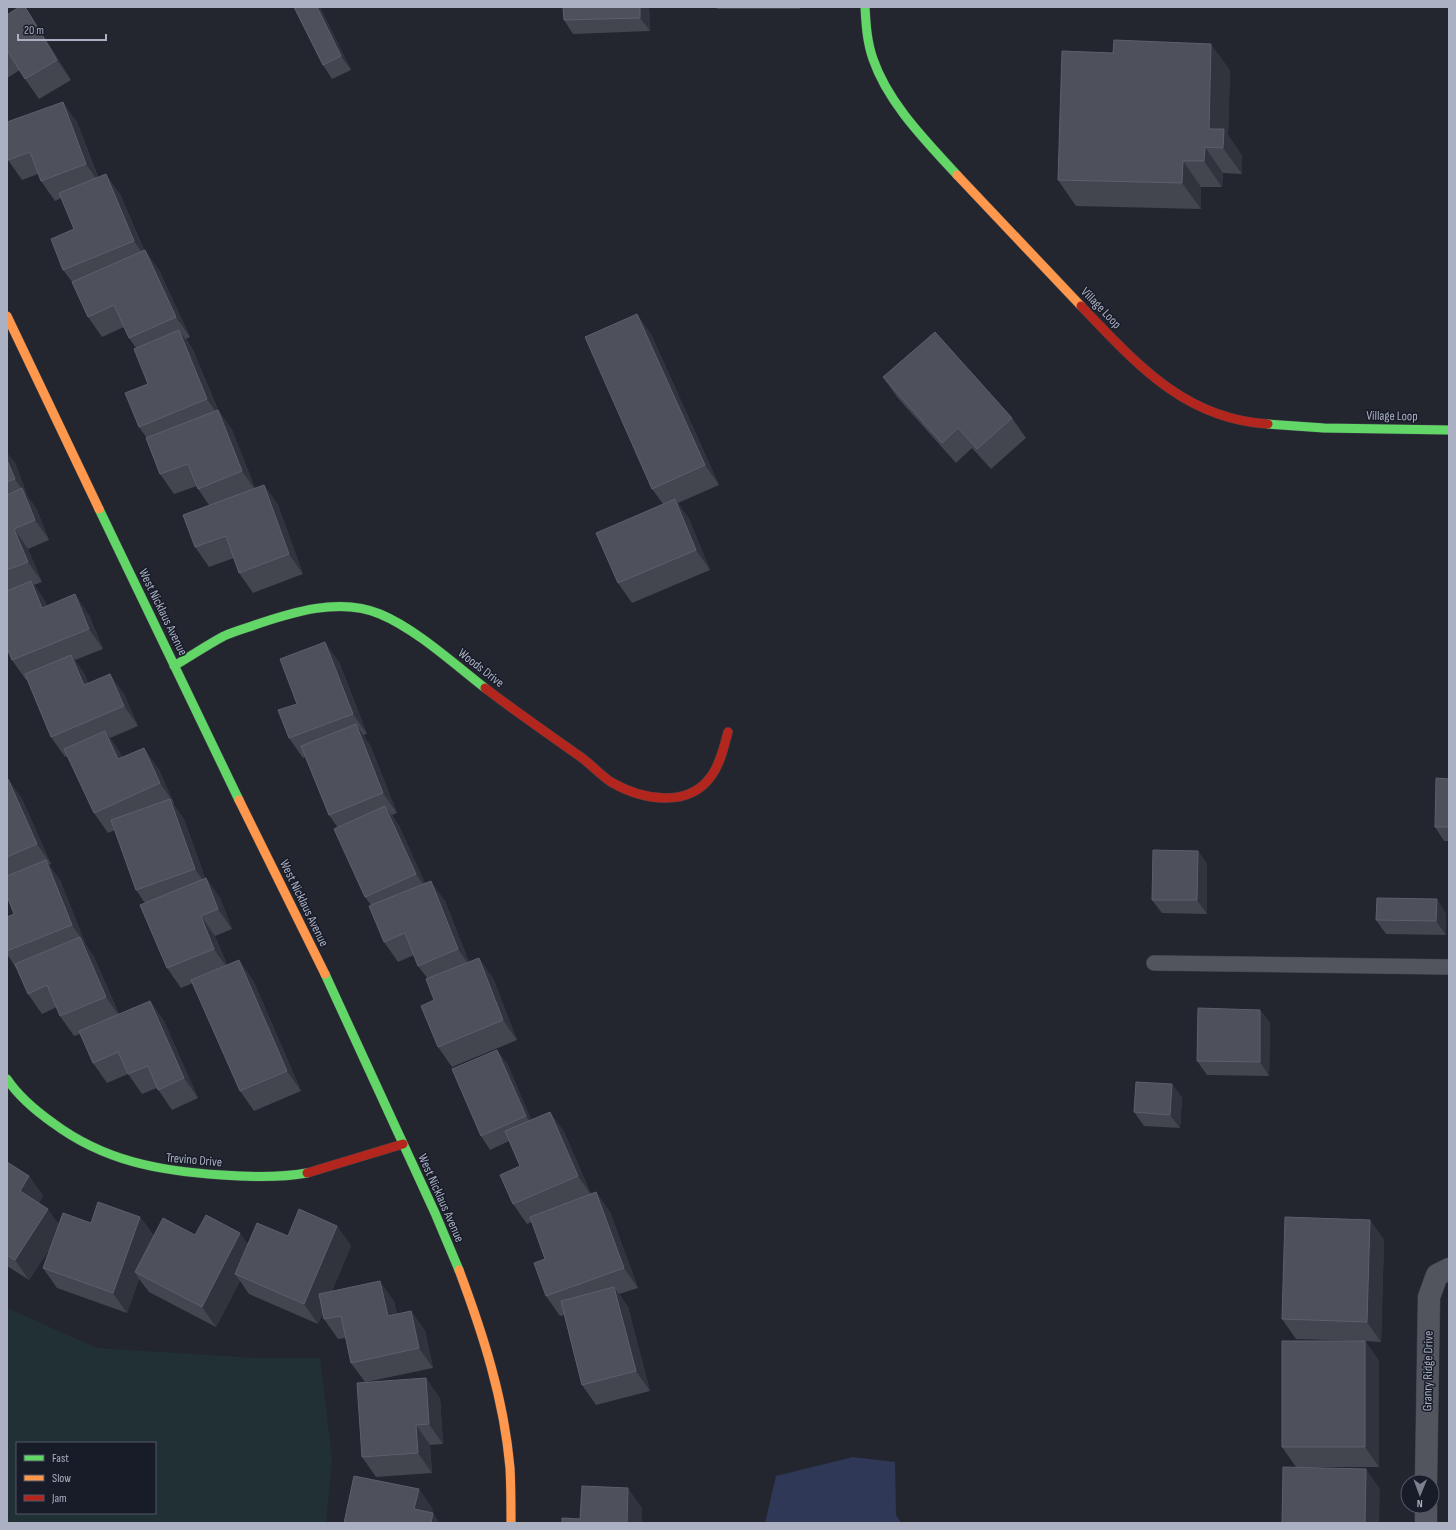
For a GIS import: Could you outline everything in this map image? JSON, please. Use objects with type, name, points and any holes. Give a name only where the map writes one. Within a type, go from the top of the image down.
[{"type":"street","name":"Village Loop","points":[[865,7],[867,36],[873,59],[883,81],[910,123],[966,185],[1108,334],[1155,379],[1180,397],[1206,410],[1233,418],[1256,422],[1324,428],[1449,430]]},
{"type":"street","name":"West Nicklaus Avenue","points":[[7,316],[226,774],[328,982],[435,1214],[476,1314],[496,1381],[508,1442],[512,1493],[511,1523]]},
{"type":"street","name":"Woods Drive","points":[[174,666],[225,635],[269,620],[308,610],[348,607],[369,610],[389,618],[410,630],[533,724],[582,758],[596,772],[635,794],[661,800],[675,799],[688,796],[699,789],[710,779],[724,750],[728,732]]},
{"type":"street","name":"Trevino Drive","points":[[7,1080],[31,1106],[53,1124],[76,1139],[102,1152],[129,1162],[187,1174],[246,1177],[300,1174],[403,1144]]},
{"type":"street","name":"Granry Ridge Drive","points":[[1426,1474],[1430,1297],[1437,1275],[1449,1269]]},
{"type":"lane","points":[[1154,963],[1449,967]]},
{"type":"shaded area","points":[[7,1308],[97,1348],[258,1358],[320,1358],[332,1459],[326,1523],[7,1523]]},
{"type":"water","points":[[853,1457],[895,1462],[896,1515],[901,1523],[765,1523],[776,1476]]},
{"type":"building","points":[[19,7],[25,7],[57,60],[25,79],[7,50],[7,15]]},
{"type":"building","points":[[294,7],[317,7],[341,56],[323,65]]},
{"type":"building","points":[[563,7],[640,7],[640,18],[564,20]]},
{"type":"building","points":[[1114,40],[1211,44],[1209,129],[1224,129],[1223,148],[1205,147],[1204,161],[1183,161],[1182,183],[1058,180],[1062,51],[1113,53]]},
{"type":"building","points":[[63,102],[86,164],[41,181],[30,152],[8,160],[7,122]]},
{"type":"building","points":[[106,174],[134,241],[63,270],[51,239],[74,229],[59,193]]},
{"type":"building","points":[[145,250],[176,317],[129,338],[114,305],[88,317],[72,282]]},
{"type":"building","points":[[637,314],[705,465],[652,489],[585,337]]},
{"type":"building","points":[[179,330],[207,399],[139,427],[125,393],[148,384],[134,349]]},
{"type":"building","points":[[935,332],[1012,418],[977,449],[958,428],[942,443],[883,377]]},
{"type":"building","points":[[218,410],[242,471],[198,489],[188,464],[160,474],[146,438]]},
{"type":"building","points":[[7,460],[15,479],[7,482]]},
{"type":"building","points":[[264,485],[289,554],[239,573],[226,536],[195,547],[183,515]]},
{"type":"building","points":[[22,488],[35,520],[14,529],[28,562],[7,570],[7,495]]},
{"type":"building","points":[[675,499],[696,550],[618,583],[596,533]]},
{"type":"building","points":[[31,581],[42,608],[75,594],[89,629],[12,660],[7,648],[7,591]]},
{"type":"building","points":[[325,642],[353,714],[289,738],[278,710],[297,704],[280,659]]},
{"type":"building","points":[[71,655],[84,685],[110,674],[124,706],[51,737],[25,674]]},
{"type":"building","points":[[356,724],[383,793],[329,815],[301,746]]},
{"type":"building","points":[[105,731],[118,759],[144,748],[160,783],[94,813],[64,749]]},
{"type":"building","points":[[1436,778],[1449,779],[1449,827],[1435,827]]},
{"type":"building","points":[[8,779],[37,844],[7,857],[7,780]]},
{"type":"building","points":[[170,799],[195,869],[136,890],[111,820]]},
{"type":"building","points":[[385,806],[416,874],[365,897],[334,829]]},
{"type":"building","points":[[1153,850],[1198,851],[1197,900],[1152,900]]},
{"type":"building","points":[[46,860],[72,925],[7,951],[7,917],[14,914],[7,896],[7,876]]},
{"type":"building","points":[[206,878],[218,909],[201,916],[214,949],[167,968],[140,905]]},
{"type":"building","points":[[431,881],[458,949],[418,966],[405,933],[384,942],[369,906]]},
{"type":"building","points":[[1377,898],[1437,899],[1436,921],[1376,920]]},
{"type":"building","points":[[80,937],[106,997],[60,1016],[47,985],[28,994],[15,964]]},
{"type":"building","points":[[479,958],[503,1020],[438,1047],[421,1006],[434,1000],[426,979]]},
{"type":"building","points":[[239,960],[287,1071],[240,1091],[191,980]]},
{"type":"building","points":[[150,1001],[184,1078],[158,1090],[148,1066],[128,1074],[118,1052],[93,1063],[79,1031]]},
{"type":"building","points":[[1198,1008],[1260,1010],[1260,1062],[1197,1061]]},
{"type":"building","points":[[497,1050],[526,1116],[481,1136],[452,1069]]},
{"type":"building","points":[[1136,1082],[1172,1084],[1170,1115],[1134,1112]]},
{"type":"building","points":[[550,1112],[578,1176],[513,1204],[500,1175],[520,1166],[505,1131]]},
{"type":"building","points":[[7,1162],[29,1176],[20,1191],[48,1209],[15,1260],[7,1255]]},
{"type":"building","points":[[596,1192],[624,1268],[546,1296],[534,1263],[545,1259],[530,1217]]},
{"type":"building","points":[[98,1202],[140,1217],[113,1293],[43,1268],[63,1213],[91,1223]]},
{"type":"building","points":[[299,1209],[337,1226],[304,1304],[235,1274],[257,1223],[288,1236]]},
{"type":"building","points":[[206,1215],[240,1233],[202,1307],[135,1272],[163,1218],[195,1235]]},
{"type":"building","points":[[1285,1217],[1370,1220],[1367,1322],[1282,1319]]},
{"type":"building","points":[[380,1281],[388,1316],[411,1311],[419,1348],[351,1363],[341,1316],[324,1319],[319,1294]]},
{"type":"building","points":[[614,1287],[636,1371],[582,1385],[561,1301]]},
{"type":"building","points":[[1282,1341],[1365,1341],[1365,1447],[1282,1447]]},
{"type":"building","points":[[426,1378],[429,1424],[416,1425],[418,1453],[362,1457],[357,1383]]},
{"type":"building","points":[[1283,1467],[1366,1469],[1365,1523],[1282,1523]]},
{"type":"building","points":[[354,1476],[419,1489],[414,1509],[433,1513],[431,1523],[344,1523]]},
{"type":"building","points":[[582,1486],[628,1488],[627,1523],[562,1523],[562,1518],[580,1519]]},
{"type":"traffic: fast","points":[[865,7],[869,46],[873,59],[888,91],[909,121],[957,175]]},
{"type":"traffic: fast","points":[[1268,424],[1324,428],[1449,430]]},
{"type":"traffic: fast","points":[[99,509],[239,800]]},
{"type":"traffic: fast","points":[[174,666],[218,639],[238,631],[283,616],[316,608],[349,607],[365,609],[394,621],[421,638],[485,688]]},
{"type":"traffic: fast","points":[[325,974],[435,1213],[459,1270]]},
{"type":"traffic: fast","points":[[7,1079],[22,1098],[34,1109],[72,1136],[92,1147],[133,1162],[176,1171],[233,1176],[254,1177],[307,1173]]},
{"type":"traffic: slow","points":[[957,175],[1081,306]]},
{"type":"traffic: slow","points":[[7,316],[99,509]]},
{"type":"traffic: slow","points":[[239,800],[325,974]]},
{"type":"traffic: slow","points":[[459,1270],[484,1343],[498,1392],[510,1468],[511,1523]]},
{"type":"traffic: jam","points":[[1081,306],[1142,367],[1186,399],[1211,411],[1238,420],[1268,424]]},
{"type":"traffic: jam","points":[[485,688],[582,758],[611,782],[623,788],[651,797],[678,797],[691,793],[702,786],[712,775],[718,765],[728,732]]},
{"type":"traffic: jam","points":[[307,1173],[403,1144]]}]
